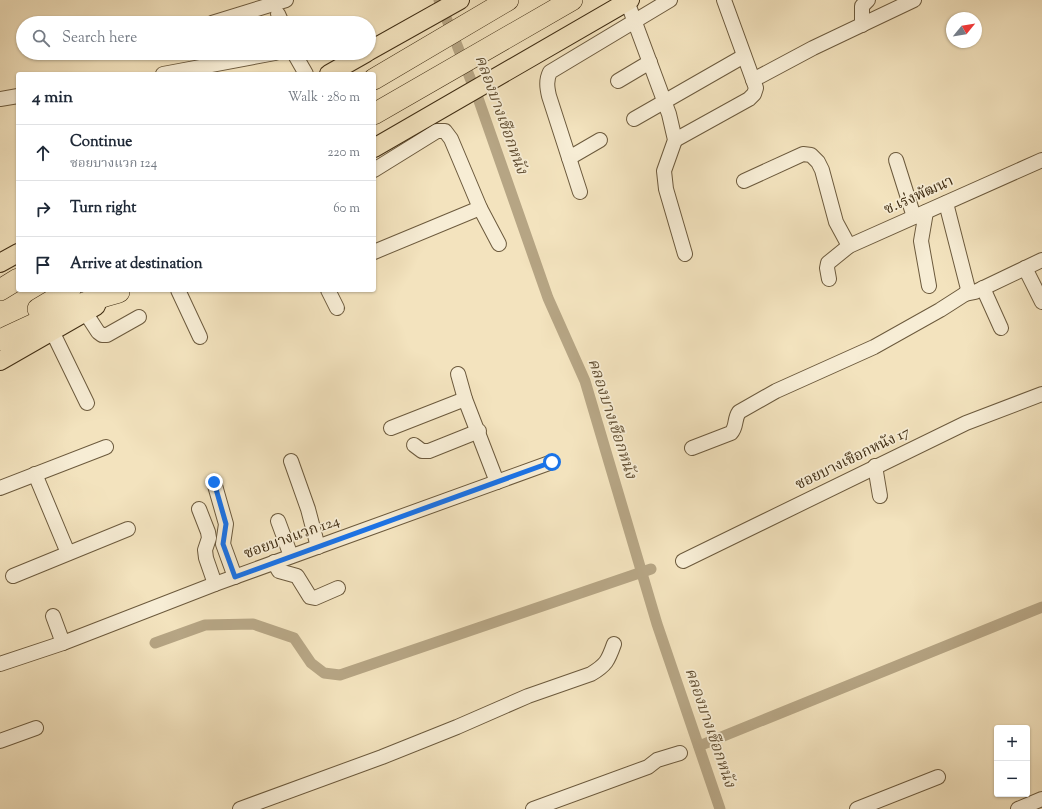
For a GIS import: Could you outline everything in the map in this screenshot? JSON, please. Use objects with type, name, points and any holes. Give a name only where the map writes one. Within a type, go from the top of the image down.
[{"type":"highway","points":[[376,78],[508,0]]},
{"type":"highway","points":[[376,113],[572,0]]},
{"type":"highway","points":[[0,290],[16,280]]},
{"type":"highway","points":[[0,332],[67,292]]},
{"type":"highway","points":[[0,340],[67,309],[94,298],[117,292]]},
{"type":"main road","points":[[376,47],[460,0]]},
{"type":"main road","points":[[376,147],[629,1]]},
{"type":"main road","points":[[333,72],[354,60]]},
{"type":"main road","points":[[0,361],[119,292]]},
{"type":"street","points":[[235,16],[286,0]]},
{"type":"street","points":[[580,192],[549,96],[546,84],[547,78],[550,72],[670,0]]},
{"type":"street","points":[[675,140],[749,99],[754,94],[756,88],[724,0]]},
{"type":"street","points":[[862,25],[862,6],[868,0]]},
{"type":"street","points":[[753,80],[813,48],[914,0]]},
{"type":"street","points":[[629,1],[669,114],[675,140],[664,171],[666,189],[685,254]]},
{"type":"street","points":[[634,119],[744,56]]},
{"type":"street","points":[[187,72],[207,60]]},
{"type":"street","points":[[298,60],[305,72]]},
{"type":"street","points":[[618,81],[650,62]]},
{"type":"street","points":[[0,99],[16,96]]},
{"type":"street","points":[[376,169],[437,131],[445,131],[451,139],[480,208],[499,244]]},
{"type":"street","points":[[569,158],[600,140]]},
{"type":"street","points":[[744,181],[803,154],[811,155],[818,162],[822,170],[836,222],[849,246]]},
{"type":"street","points":[[896,160],[920,214],[922,240],[929,286]]},
{"type":"street","name":"ซ.เร่งพัฒนา","points":[[829,279],[827,268],[828,263],[849,246],[1042,160]]},
{"type":"street","points":[[946,203],[968,289],[965,294]]},
{"type":"street","points":[[376,251],[480,208]]},
{"type":"street","points":[[692,448],[731,434],[734,430],[736,417],[739,412],[776,391],[874,347],[940,310],[965,294],[975,292],[1042,260]]},
{"type":"street","points":[[1024,268],[1042,302]]},
{"type":"street","points":[[983,288],[1001,328]]},
{"type":"street","points":[[179,292],[200,337]]},
{"type":"street","points":[[329,292],[337,308]]},
{"type":"street","points":[[85,312],[98,332],[102,335],[107,335],[139,317]]},
{"type":"street","points":[[52,331],[87,403]]},
{"type":"street","points":[[458,374],[465,399],[479,431],[497,482]]},
{"type":"street","name":"ซอยบางเชือกหนัง 17","points":[[683,561],[875,466],[966,423],[1042,394]]},
{"type":"street","points":[[391,428],[465,399]]},
{"type":"street","points":[[414,445],[422,451],[428,451],[479,431]]},
{"type":"street","points":[[0,488],[106,447]]},
{"type":"street","points":[[291,461],[308,509],[318,547]]},
{"type":"street","name":"ซอยบางแวก 124","points":[[0,664],[63,643],[274,562],[552,462]]},
{"type":"street","points":[[875,466],[880,496]]},
{"type":"street","points":[[36,474],[68,553]]},
{"type":"street","points":[[214,482],[226,524],[223,544],[235,577]]},
{"type":"street","points":[[199,509],[208,532],[209,538],[205,550],[206,558],[215,584]]},
{"type":"street","points":[[278,521],[291,556]]},
{"type":"street","points":[[13,576],[128,529]]},
{"type":"street","points":[[274,562],[278,571],[297,576],[310,597],[315,598],[338,588]]},
{"type":"street","points":[[52,616],[63,643]]},
{"type":"street","points":[[240,809],[382,757],[457,727],[528,696],[591,674],[608,662],[614,644]]},
{"type":"street","points":[[0,741],[36,728]]},
{"type":"street","points":[[532,809],[648,767],[657,760],[680,753]]},
{"type":"street","points":[[857,809],[938,777]]},
{"type":"street","points":[[1018,809],[1042,798]]},
{"type":"waterway","name":"คลองบางเชือกหนัง","points":[[439,0],[478,98],[548,298],[585,381],[657,624],[720,809]]},
{"type":"waterway","points":[[155,643],[205,625],[253,624],[294,638],[311,663],[324,673],[340,675],[651,569]]},
{"type":"waterway","points":[[699,746],[1042,607]]},
{"type":"route","points":[[214,482],[226,524],[223,544],[235,577],[552,462]]}]
